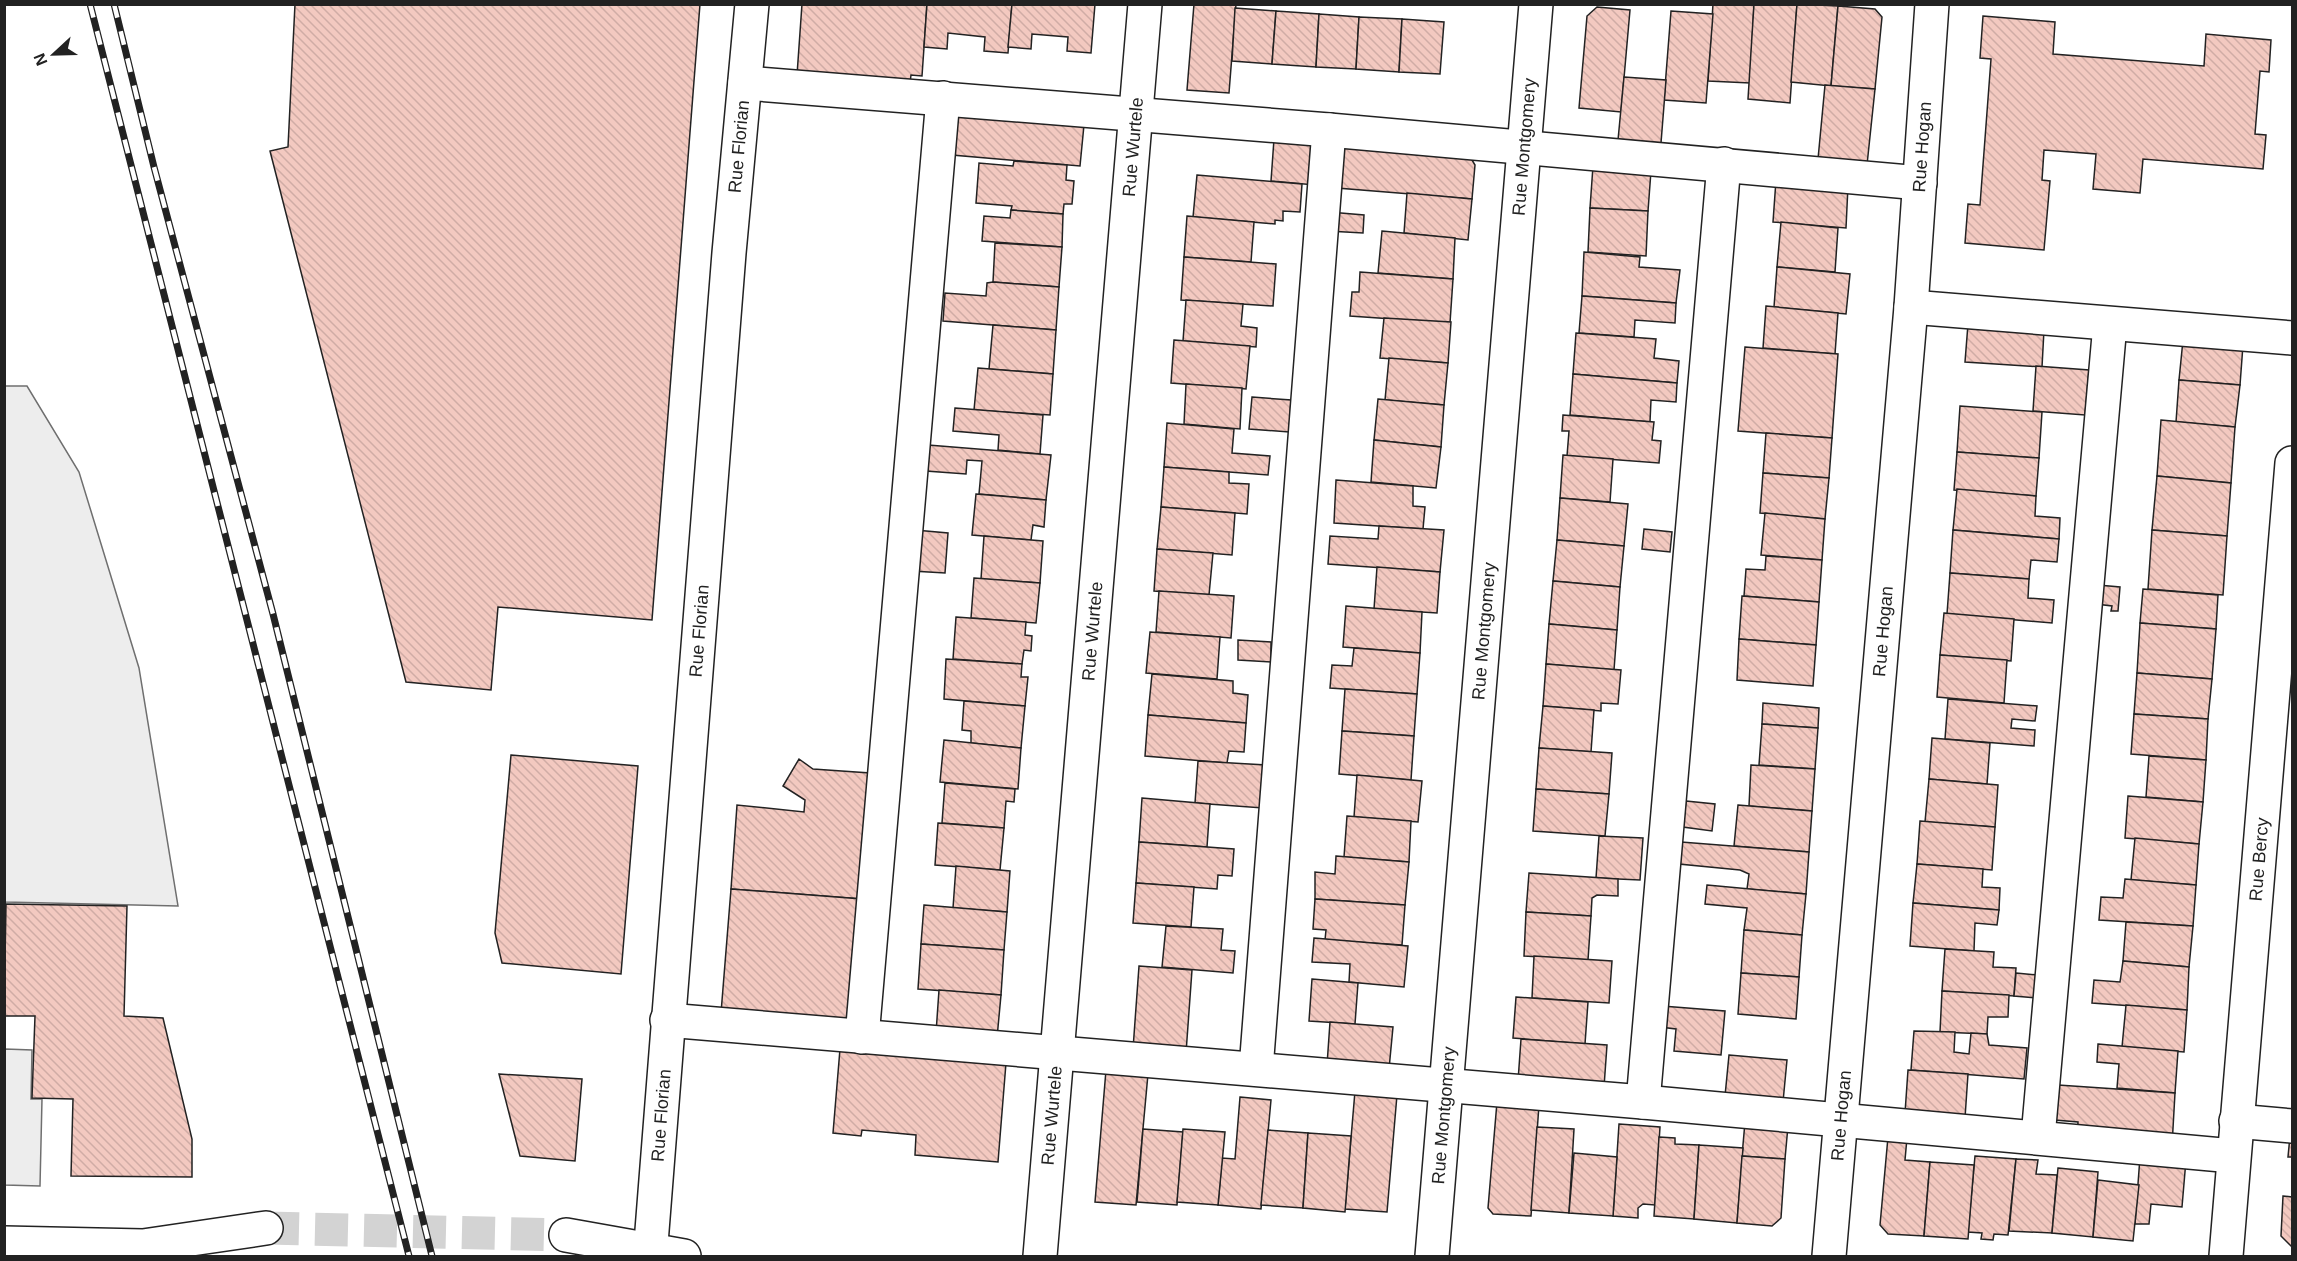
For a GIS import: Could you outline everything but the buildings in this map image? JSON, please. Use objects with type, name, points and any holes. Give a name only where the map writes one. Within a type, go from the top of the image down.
[{"type":"street","name":"Rue Florian","points":[[650,1253],[667,1020],[752,4]]},
{"type":"street","name":"Rue Wurtele","points":[[1040,1257],[1145,4]]},
{"type":"street","name":"Rue Montgomery","points":[[1432,1257],[1536,4]]},
{"type":"street","name":"Rue Hogan","points":[[1829,1257],[1911,307],[1932,4]]},
{"type":"street","points":[[745,83],[1329,130],[1920,183]]},
{"type":"street","points":[[862,1037],[943,98]]},
{"type":"street","points":[[1256,1069],[1329,130]]},
{"type":"street","points":[[1643,1102],[1724,164]]},
{"type":"street","points":[[1911,307],[2292,338]]},
{"type":"street","points":[[2038,1137],[2109,324]]},
{"type":"street","name":"Rue Bercy","points":[[2226,1257],[2292,463]]},
{"type":"street","points":[[667,1020],[1643,1102],[2233,1156]]},
{"type":"street","points":[[2236,1121],[2292,1126]]},
{"type":"street","points":[[4,1243],[143,1246],[266,1228]]},
{"type":"street","points":[[566,1235],[650,1253],[684,1257]]},
{"type":"street","points":[[143,1246],[195,1257]]},
{"type":"shaded area","points":[[4,386],[27,386],[79,472],[139,668],[178,906],[5,902]]},
{"type":"shaded area","points":[[5,1049],[32,1050],[31,1099],[42,1099],[40,1186],[5,1185]]},
{"type":"tunnel","points":[[266,1228],[566,1235]]},
{"type":"railway","points":[[90,4],[409,1256]]},
{"type":"railway","points":[[114,4],[154,167],[273,614],[432,1256]]}]
